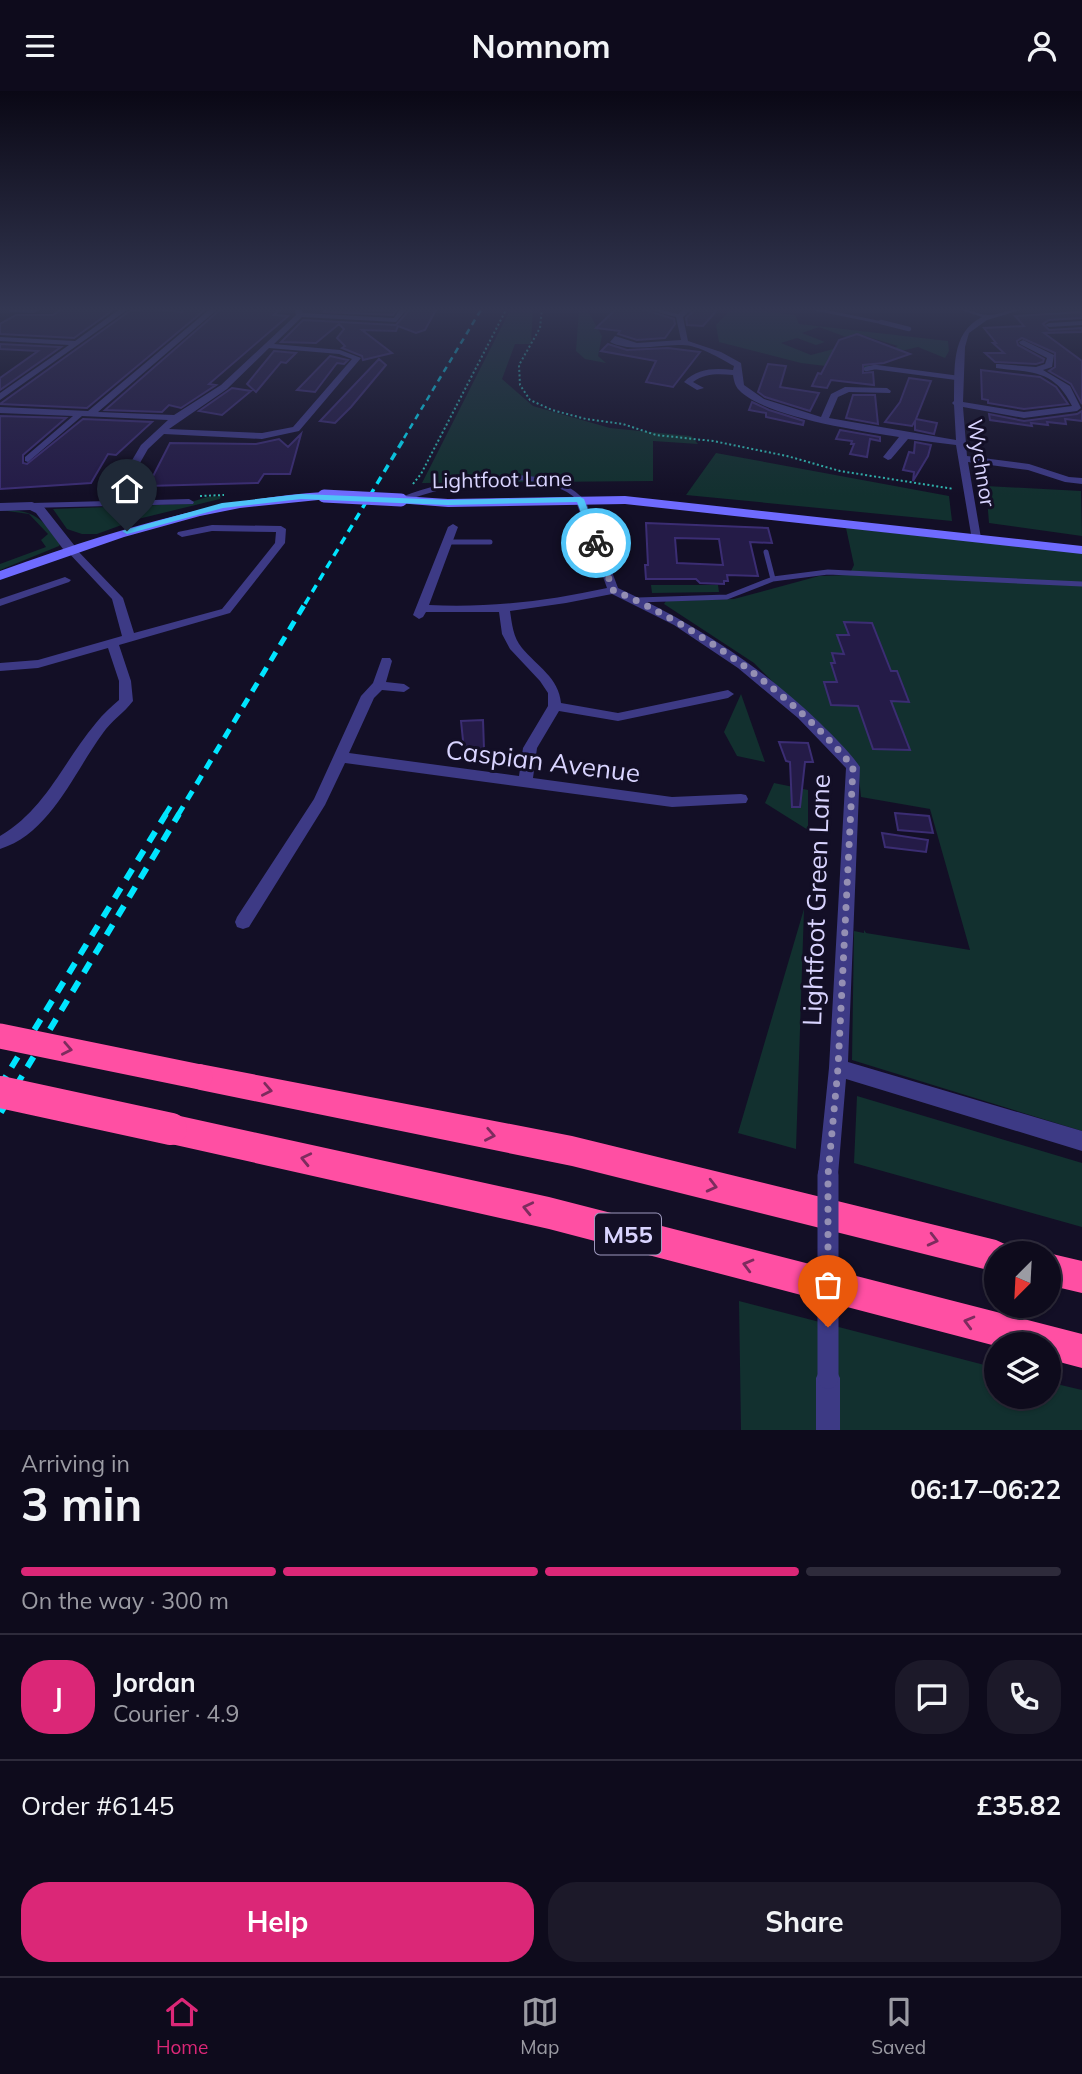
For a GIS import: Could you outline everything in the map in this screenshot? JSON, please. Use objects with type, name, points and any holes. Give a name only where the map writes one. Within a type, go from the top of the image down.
[{"type":"highway","name":"M55","points":[[0,1036],[572,1151],[984,1253]]},
{"type":"highway","name":"M55","points":[[0,1092],[549,1213],[1082,1352]]},
{"type":"highway","points":[[1061,1272],[1082,1277]]},
{"type":"main road","name":"Lightfoot Lane","points":[[0,576],[158,521],[222,505],[324,496],[404,495],[448,503],[625,500],[1082,550]]},
{"type":"street","points":[[0,397],[37,370]]},
{"type":"street","points":[[28,459],[138,370]]},
{"type":"street","points":[[111,502],[144,447],[176,418],[224,387],[241,370]]},
{"type":"street","points":[[161,431],[262,436],[296,429],[346,370]]},
{"type":"street","name":"Wychnor","points":[[959,370],[956,403],[960,443],[976,538]]},
{"type":"street","points":[[956,403],[1024,415],[1079,408],[1067,389],[1038,370]]},
{"type":"street","points":[[700,388],[688,382],[694,375],[715,371],[736,373],[743,389],[777,407],[905,436],[960,443]]},
{"type":"street","points":[[824,419],[834,396],[848,389],[887,391]]},
{"type":"street","points":[[0,410],[176,418]]},
{"type":"street","points":[[888,457],[905,436]]},
{"type":"street","points":[[962,458],[1029,467],[1068,480],[1082,481]]},
{"type":"street","points":[[453,527],[420,612],[504,609],[613,590],[580,499]]},
{"type":"street","points":[[0,507],[189,502]]},
{"type":"street","points":[[32,506],[40,510],[71,550],[117,598],[129,638]]},
{"type":"street","points":[[0,667],[38,664],[226,611],[280,543],[281,529],[212,528],[182,534]]},
{"type":"street","points":[[0,603],[65,580]]},
{"type":"street","name":"Lightfoot Green Lane","points":[[613,590],[638,600],[743,663],[833,743],[853,767],[838,1068],[828,1175],[828,1430]]},
{"type":"street","points":[[504,609],[508,634],[516,649],[545,678],[554,693],[555,706],[530,748],[525,782]]},
{"type":"street","points":[[0,843],[14,836],[53,799],[97,730],[126,701],[125,681],[112,643]]},
{"type":"street","points":[[243,922],[320,801],[368,697],[379,685],[386,661]]},
{"type":"street","points":[[379,685],[404,688]]},
{"type":"street","points":[[555,706],[618,717],[728,694]]},
{"type":"street","name":"Caspian Avenue","points":[[339,757],[672,802],[741,799]]},
{"type":"street","points":[[838,1068],[1082,1142]]},
{"type":"lane","points":[[901,370],[958,378]]},
{"type":"lane","points":[[404,495],[447,486],[545,480],[566,487],[580,499]]},
{"type":"lane","points":[[447,542],[490,541]]},
{"type":"lane","points":[[766,552],[773,579]]},
{"type":"lane","points":[[638,600],[727,597],[773,579],[828,572],[1082,584]]},
{"type":"path","points":[[404,495],[428,462],[475,370]]},
{"type":"path","points":[[519,370],[520,385],[530,400],[552,410],[586,419],[623,424],[656,435],[713,441],[787,456],[840,471],[968,491]]},
{"type":"green space","points":[[479,370],[505,370],[502,379],[533,406],[610,428],[691,436],[698,444],[653,441],[653,481],[422,483]]},
{"type":"green space","points":[[716,453],[949,496],[952,521],[686,495]]},
{"type":"green space","points":[[986,486],[1081,491],[1082,536],[989,523]]},
{"type":"green space","points":[[221,496],[220,499],[138,519],[97,534],[82,534],[67,529],[53,509],[185,504]]},
{"type":"green space","points":[[0,510],[21,511],[35,516],[61,542],[59,546],[0,570],[0,564],[46,547],[41,540],[48,534],[29,514]]},
{"type":"green space","points":[[846,528],[1082,553],[1082,1131],[852,1060],[854,931],[864,933],[864,930],[866,933],[970,950],[930,809],[861,797],[858,767],[754,663],[664,604],[666,601],[734,599],[819,576],[849,575],[854,565]]},
{"type":"green space","points":[[651,585],[718,585],[719,592],[652,593]]},
{"type":"green space","points":[[741,694],[765,762],[737,756],[724,732]]},
{"type":"green space","points":[[774,783],[808,790],[808,830],[765,803]]},
{"type":"green space","points":[[804,909],[796,1149],[738,1133]]},
{"type":"green space","points":[[857,1096],[1082,1163],[1082,1227],[854,1163]]},
{"type":"green space","points":[[739,1301],[984,1365],[984,1409],[1061,1409],[1061,1385],[1082,1390],[1082,1430],[741,1430]]},
{"type":"building","points":[[11,370],[28,370],[0,390],[0,378]]},
{"type":"building","points":[[47,370],[132,370],[87,408],[0,404]]},
{"type":"building","points":[[150,370],[225,370],[209,384],[216,385],[181,408],[169,405],[162,412],[105,410]]},
{"type":"building","points":[[258,370],[274,370],[256,392],[247,384]]},
{"type":"building","points":[[316,370],[331,370],[315,392],[297,390]]},
{"type":"building","points":[[368,370],[381,370],[335,423],[320,421]]},
{"type":"building","points":[[651,370],[686,370],[673,387],[646,382]]},
{"type":"building","points":[[766,370],[785,370],[780,387],[819,393],[810,411],[765,397],[758,392]]},
{"type":"building","points":[[823,370],[873,372],[874,385],[831,380],[827,388],[812,386],[818,373],[821,374]]},
{"type":"building","points":[[981,370],[985,370],[1040,377],[1056,387],[1068,404],[1024,409],[988,403],[988,400],[982,399]]},
{"type":"building","points":[[1082,370],[1082,404],[1071,384],[1049,371]]},
{"type":"building","points":[[909,378],[931,381],[916,419],[937,423],[934,434],[915,430],[915,421],[912,426],[885,422],[900,402]]},
{"type":"building","points":[[232,388],[251,391],[222,415],[199,411]]},
{"type":"building","points":[[853,395],[875,395],[878,424],[846,418]]},
{"type":"building","points":[[752,402],[804,421],[803,425],[766,417],[766,413],[749,410]]},
{"type":"building","points":[[1082,411],[1082,421],[1065,419],[1066,424],[1031,423],[1032,426],[990,420],[989,414],[1024,421],[1077,414]]},
{"type":"building","points":[[0,416],[66,418],[23,455],[23,463],[27,464],[83,419],[152,422],[116,455],[108,454],[91,483],[0,489]]},
{"type":"building","points":[[840,430],[880,437],[880,441],[870,439],[867,457],[850,454],[854,444],[851,444],[852,441],[836,439]]},
{"type":"building","points":[[301,434],[290,474],[264,474],[258,483],[148,486],[170,443],[256,444],[279,439],[288,447]]},
{"type":"building","points":[[915,442],[931,445],[928,456],[913,481],[914,472],[903,470],[909,452],[914,453]]},
{"type":"building","points":[[646,523],[768,528],[772,543],[750,542],[758,576],[727,575],[728,581],[724,581],[724,584],[700,583],[696,579],[646,579],[645,565],[648,565]],"holes":[[[675,538],[719,539],[723,565],[677,563]]]},
{"type":"building","points":[[844,622],[872,623],[891,671],[897,671],[909,702],[891,701],[910,750],[873,749],[858,706],[831,705],[824,682],[837,682],[831,663],[835,663],[832,653],[844,654],[837,635],[849,635]]},
{"type":"building","points":[[483,720],[484,749],[464,750],[461,721]]},
{"type":"building","points":[[779,742],[808,743],[813,762],[805,762],[800,807],[792,807],[790,762],[786,761]]},
{"type":"building","points":[[895,813],[929,816],[933,833],[898,830]]},
{"type":"building","points":[[882,833],[928,840],[926,852],[885,847]]},
{"type":"railway","points":[[404,438],[445,370]]},
{"type":"railway","points":[[305,604],[405,437]]},
{"type":"railway","points":[[178,815],[306,602]]},
{"type":"railway","points":[[165,815],[173,802]]},
{"type":"railway","points":[[0,1086],[166,814]]},
{"type":"railway","points":[[16,1086],[179,814]]},
{"type":"railway","points":[[0,1112],[17,1084]]},
{"type":"way so far","points":[[596,543],[613,590],[638,600],[743,663],[833,743],[853,767],[838,1068],[828,1175],[828,1327]]},
{"type":"route","points":[[127,531],[222,505],[301,496],[448,503],[580,499],[596,543]]}]
